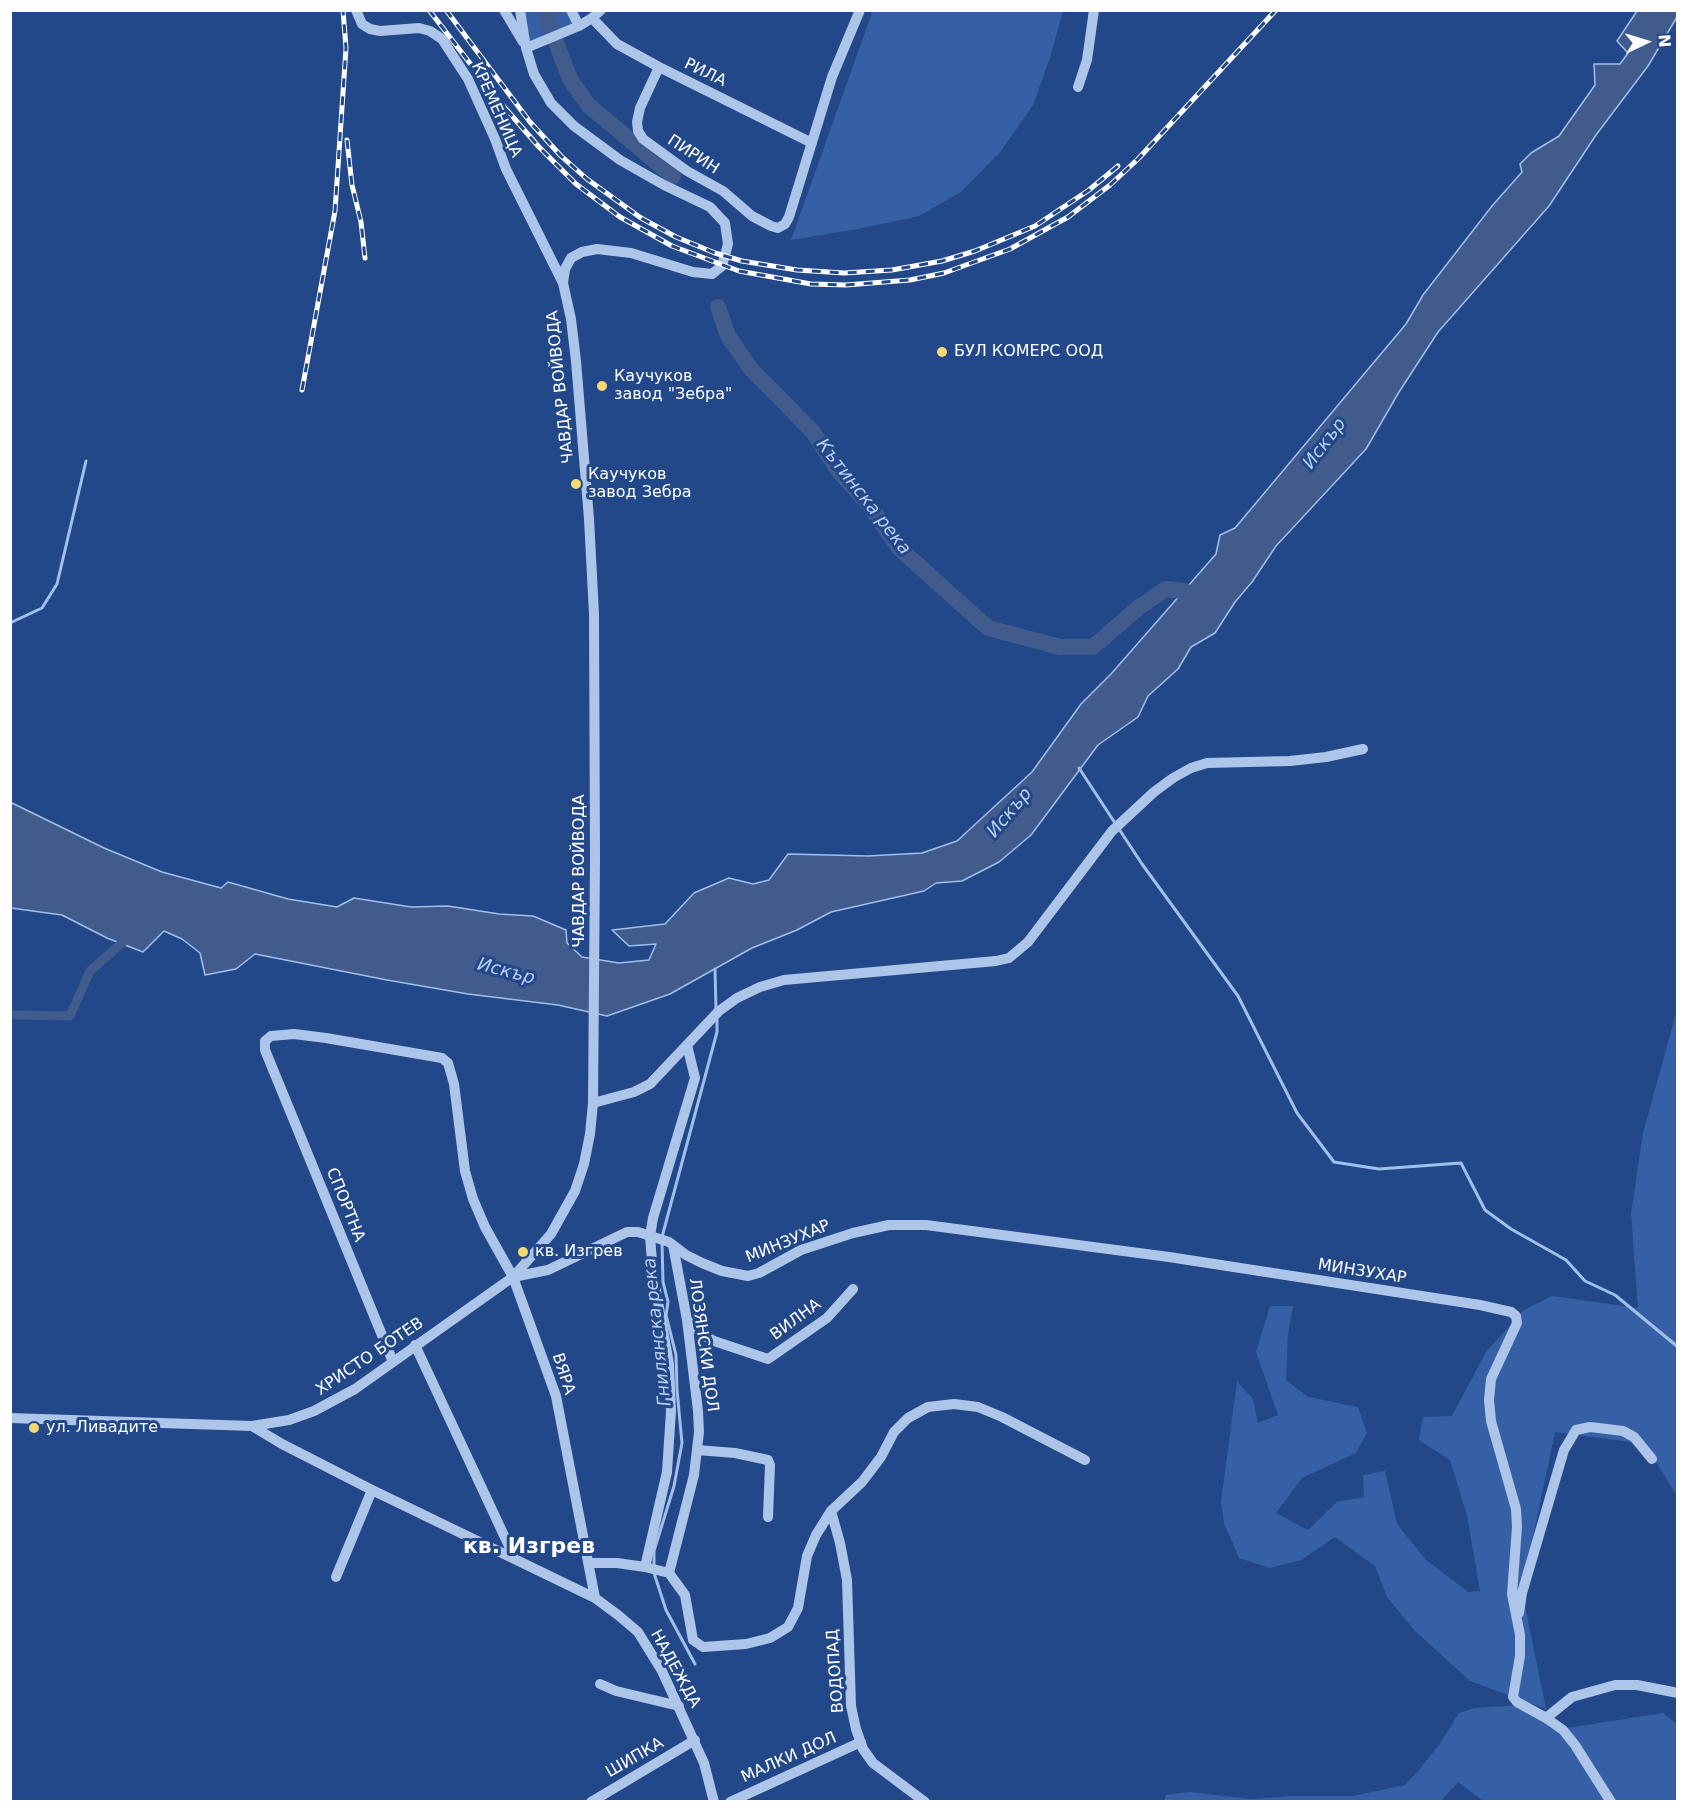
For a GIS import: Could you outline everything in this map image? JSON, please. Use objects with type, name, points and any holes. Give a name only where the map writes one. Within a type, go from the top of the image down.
[{"type":"street","name":"КРЕМЕНИЦА","points":[[356,10],[362,24],[370,29],[380,31],[419,28],[442,39],[468,79],[506,169],[563,284]]},
{"type":"street","points":[[504,10],[526,48]]},
{"type":"street","points":[[520,10],[526,48],[534,74],[551,103],[574,126],[620,160],[710,207],[725,223],[728,233],[726,256],[722,267],[712,274],[693,272],[631,253],[597,249],[582,252],[571,258],[565,269],[563,284]]},
{"type":"street","points":[[571,10],[579,26]]},
{"type":"street","points":[[812,142],[832,77],[860,10]]},
{"type":"street","points":[[1078,87],[1087,60],[1094,10]]},
{"type":"street","points":[[526,48],[579,26],[597,14]]},
{"type":"street","name":"РИЛА","points":[[597,14],[618,44],[659,67],[812,142]]},
{"type":"street","name":"ПИРИН","points":[[659,67],[640,108],[638,131],[643,139],[687,171],[723,191],[742,209],[763,222],[778,228],[785,224],[812,142]]},
{"type":"street","name":"ЧАВДАР ВОЙВОДА","points":[[563,284],[571,319],[576,361],[590,538],[596,688],[593,1103]]},
{"type":"street","points":[[513,1277],[551,1234],[575,1191],[588,1144],[593,1103],[634,1092],[650,1084],[719,1011],[737,998],[776,982],[996,962],[1009,958],[1028,942],[1112,831],[1173,778],[1191,768],[1207,764],[1290,761],[1326,757],[1362,749]]},
{"type":"street","name":"ВЯРА","points":[[269,1059],[266,1041],[271,1036],[281,1034],[326,1038],[442,1058],[448,1063],[452,1072],[465,1171],[473,1199],[485,1227],[513,1277],[555,1395],[595,1598]]},
{"type":"street","points":[[648,1567],[666,1472],[671,1411],[669,1364],[653,1274],[653,1236],[695,1078],[687,1045]]},
{"type":"street","name":"СПОРТНА","points":[[269,1059],[393,1362]]},
{"type":"street","name":"МИНЗУХАР","points":[[653,1236],[671,1243],[686,1255],[702,1263],[730,1273],[748,1276],[759,1273],[801,1250],[853,1233],[889,1225],[926,1225],[1169,1257],[1480,1305],[1511,1312],[1516,1316],[1517,1323],[1491,1379],[1489,1400],[1491,1421],[1516,1509],[1517,1527],[1512,1594],[1518,1621],[1520,1656],[1513,1696],[1517,1702],[1546,1718]]},
{"type":"street","name":"ХРИСТО БОТЕВ","points":[[10,1418],[252,1426],[289,1420],[314,1411],[355,1389],[513,1277],[548,1270],[627,1232],[653,1236]]},
{"type":"street","name":"ЛОЗЯНСКИ ДОЛ","points":[[666,1572],[694,1475],[698,1411],[687,1320],[671,1243]]},
{"type":"street","name":"ВИЛНА","points":[[687,1320],[701,1334],[714,1341],[768,1359],[827,1318],[852,1289]]},
{"type":"street","points":[[416,1345],[515,1559]]},
{"type":"street","points":[[589,1563],[617,1563],[666,1572],[685,1595],[693,1640],[703,1647],[746,1644],[770,1638],[788,1627],[798,1608],[807,1556],[816,1535],[831,1511],[862,1482],[901,1425],[908,1418],[928,1407],[954,1404],[978,1407],[1085,1460]]},
{"type":"street","name":"НАДЕЖДА","points":[[252,1426],[372,1490],[595,1598],[638,1632],[650,1648],[695,1740],[707,1771],[714,1802]]},
{"type":"street","points":[[1518,1621],[1522,1593],[1564,1450],[1576,1430],[1590,1427],[1623,1431],[1634,1437],[1652,1459]]},
{"type":"street","points":[[697,1450],[768,1460],[770,1465],[768,1517]]},
{"type":"street","points":[[336,1577],[372,1490]]},
{"type":"street","name":"ВОДОПАД","points":[[831,1511],[847,1580],[851,1706],[861,1743],[873,1763],[925,1802]]},
{"type":"street","points":[[600,1684],[616,1691],[679,1706]]},
{"type":"street","points":[[1611,1802],[1575,1745],[1563,1730],[1546,1718],[1572,1697],[1615,1685],[1637,1685],[1677,1693]]},
{"type":"street","name":"ШИПКА","points":[[591,1802],[695,1740]]},
{"type":"street","name":"МАЛКИ ДОЛ","points":[[730,1802],[861,1743]]},
{"type":"shaded area","points":[[873,10],[1063,11],[1050,58],[1033,105],[1001,151],[961,192],[919,216],[791,240]]},
{"type":"shaded area","points":[[520,11],[571,11],[579,26],[526,48]]},
{"type":"shaded area","points":[[1677,1010],[1677,1496],[1645,1444],[1555,1432],[1526,1570],[1525,1606],[1546,1709],[1470,1681],[1415,1631],[1387,1597],[1375,1566],[1335,1537],[1301,1560],[1270,1568],[1239,1558],[1224,1523],[1221,1502],[1237,1381],[1253,1399],[1258,1423],[1278,1415],[1256,1352],[1270,1306],[1293,1306],[1288,1333],[1286,1380],[1308,1397],[1358,1407],[1367,1433],[1356,1453],[1302,1478],[1276,1513],[1308,1530],[1337,1502],[1364,1497],[1363,1475],[1385,1471],[1397,1524],[1426,1560],[1468,1592],[1480,1591],[1467,1515],[1450,1460],[1419,1440],[1423,1417],[1452,1416],[1486,1352],[1524,1310],[1552,1296],[1638,1308],[1631,1214],[1643,1133]]},
{"type":"shaded area","points":[[1522,1705],[1546,1711],[1567,1728],[1663,1713],[1677,1724],[1677,1801],[1483,1801],[1458,1782],[1441,1801],[1164,1802],[1166,1795],[1190,1792],[1251,1799],[1353,1796],[1405,1785],[1441,1742],[1459,1713],[1475,1708]]},
{"type":"water","name":"Искър","points":[[1637,11],[1677,11],[1677,17],[1648,66],[1596,135],[1549,206],[1438,332],[1366,449],[1276,546],[1215,633],[1191,647],[1178,669],[1148,696],[1138,717],[1098,745],[1031,835],[999,862],[962,881],[936,883],[924,891],[831,912],[797,930],[752,948],[670,994],[607,1016],[558,1005],[468,994],[387,980],[255,954],[236,969],[205,975],[200,953],[182,939],[164,931],[143,952],[107,938],[62,915],[11,908],[10,802],[104,848],[162,872],[221,888],[228,882],[288,899],[337,907],[354,898],[411,907],[448,906],[499,914],[533,916],[566,930],[567,943],[582,957],[619,963],[649,960],[656,944],[629,946],[612,930],[665,924],[694,893],[729,878],[753,884],[769,880],[788,854],[868,856],[922,853],[957,841],[1032,772],[1081,704],[1111,674],[1216,554],[1220,535],[1235,528],[1406,324],[1423,295],[1492,206],[1522,172],[1520,164],[1531,153],[1559,136],[1595,85],[1594,64],[1620,64],[1628,53],[1617,41]]},
{"type":"waterway","name":"Кътинска река","points":[[544,10],[570,79],[588,105],[673,176]]},
{"type":"waterway","name":"Кътинска река","points":[[718,307],[728,336],[751,369],[813,432],[837,469],[870,506],[899,548],[988,628],[1060,647],[1093,647],[1138,608],[1166,589],[1203,597]]},
{"type":"waterway","points":[[10,623],[42,608],[57,584],[86,461]]},
{"type":"waterway","points":[[1079,768],[1115,823]]},
{"type":"waterway","points":[[1119,829],[1238,996],[1297,1113],[1334,1162],[1379,1169],[1461,1163],[1485,1210],[1511,1229],[1566,1260],[1585,1281],[1615,1295],[1678,1347]]},
{"type":"waterway","points":[[10,1015],[70,1016],[90,971],[131,935]]},
{"type":"waterway","name":"Гнилянска река","points":[[715,969],[716,1010]]},
{"type":"waterway","name":"Гнилянска река","points":[[662,1237],[717,1032],[717,1020]]},
{"type":"waterway","name":"Гнилянска река","points":[[654,1567],[654,1551],[674,1486],[682,1443],[676,1355],[666,1315],[668,1302],[663,1282],[662,1243]]},
{"type":"waterway","name":"Гнилянска река","points":[[654,1573],[666,1610],[695,1664]]},
{"type":"railway","points":[[302,390],[335,211],[346,48],[343,10]]},
{"type":"railway","points":[[429,10],[499,101],[539,147],[576,184],[620,217],[672,246],[739,271],[811,284],[846,285],[910,280],[944,273],[1010,249],[1068,217],[1110,185],[1138,159],[1276,10]]},
{"type":"railway","points":[[446,10],[530,122],[561,156],[587,179],[641,218],[676,237],[742,261],[797,270],[844,273],[892,270],[942,261],[975,251],[1035,226],[1089,190],[1118,166]]},
{"type":"railway","points":[[347,140],[352,185],[361,222],[365,258]]},
{"type":"place","name":"БУЛ КОМЕРС ООД","points":[[942,352]]},
{"type":"place","name":"Каучуков завод \"Зебра\"","points":[[602,386]]},
{"type":"place","name":"Каучуков завод Зебра","points":[[576,484]]},
{"type":"place","name":"кв. Изгрев","points":[[523,1252]]},
{"type":"place","name":"ул. Ливадите","points":[[34,1428]]},
{"type":"district","name":"кв. Изгрев","points":[[529,1547]]}]
